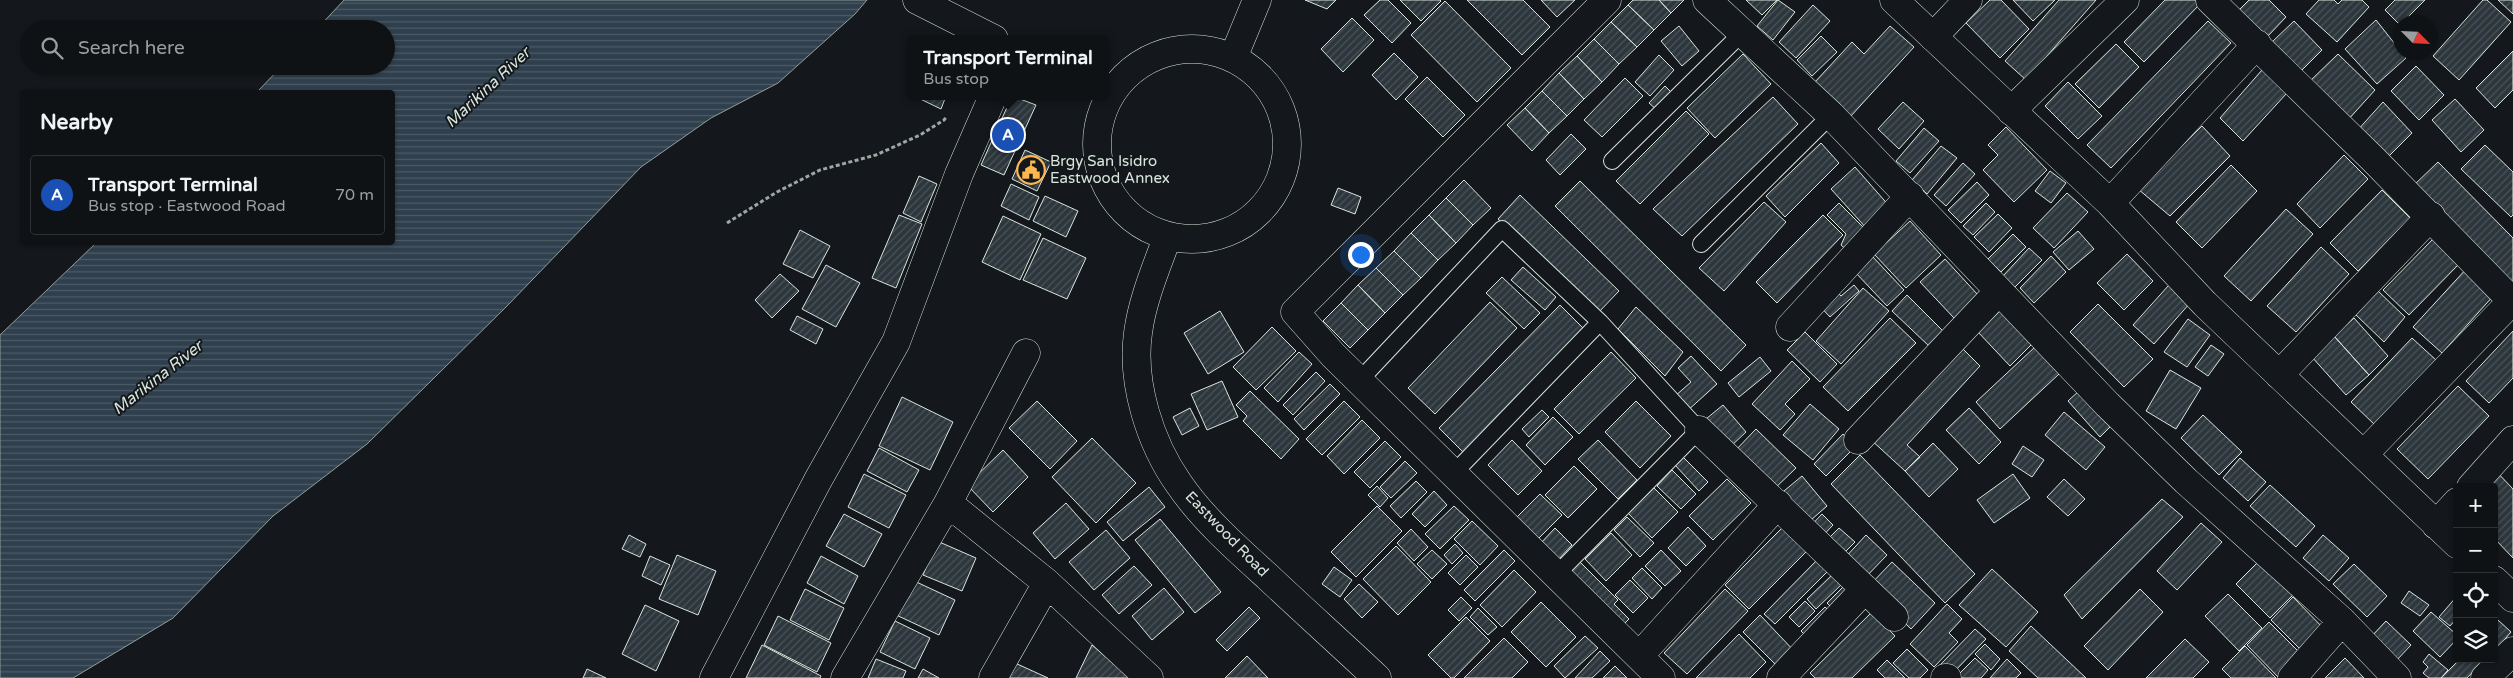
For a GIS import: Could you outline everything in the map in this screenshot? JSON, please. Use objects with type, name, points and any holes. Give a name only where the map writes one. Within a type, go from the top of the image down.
[{"type":"street","points":[[917,0],[986,35]]},
{"type":"street","points":[[1233,58],[1257,0]]},
{"type":"street","points":[[1607,0],[1295,312],[1359,381],[1661,678]]},
{"type":"street","points":[[1707,0],[1831,115],[2108,405],[2165,461],[2342,621],[2397,678]]},
{"type":"street","points":[[1894,0],[2110,203],[2205,304],[2453,540]]},
{"type":"street","points":[[1933,37],[1968,0]]},
{"type":"street","points":[[2011,111],[2125,0]]},
{"type":"street","points":[[2210,0],[2431,216],[2512,302],[2364,454]]},
{"type":"street","points":[[2110,203],[2257,44]]},
{"type":"street","points":[[1106,100],[1099,122],[1096,149],[1101,175],[1113,199],[1131,219],[1166,238],[1204,240],[1227,233],[1248,222],[1266,204],[1279,183],[1286,160],[1287,135],[1282,111],[1271,89],[1254,72],[1233,58],[1211,50],[1187,48],[1164,53],[1141,62],[1109,94]]},
{"type":"street","points":[[714,678],[818,480],[896,342],[960,174],[991,100]]},
{"type":"street","points":[[1790,327],[1910,196]]},
{"type":"street","points":[[2279,375],[2431,216]]},
{"type":"street","name":"Eastwood Road","points":[[1166,238],[1138,332],[1137,368],[1145,409],[1160,451],[1179,484],[1204,515],[1244,556],[1377,678]]},
{"type":"street","points":[[1858,440],[1999,291]]},
{"type":"street","points":[[844,678],[948,503],[1026,354]]},
{"type":"street","points":[[1699,430],[1894,617]]},
{"type":"street","points":[[2475,483],[2513,440]]},
{"type":"street","points":[[948,503],[1047,583],[1149,678]]},
{"type":"street","points":[[1639,656],[1778,504]]},
{"type":"street","points":[[2436,525],[2453,506]]},
{"type":"street","points":[[993,678],[1047,583]]},
{"type":"street","points":[[2498,584],[2513,598]]},
{"type":"street","points":[[1781,678],[1865,589]]},
{"type":"street","points":[[2292,678],[2342,621]]},
{"type":"street","points":[[2485,678],[2513,651]]},
{"type":"lane","points":[[1612,161],[1742,33]]},
{"type":"lane","points":[[1701,244],[1831,115]]},
{"type":"lane","points":[[1359,381],[1502,229],[1600,322],[1699,430],[1556,575]]},
{"type":"lane","points":[[1453,474],[1600,322]]},
{"type":"path","points":[[727,223],[777,192],[820,170],[876,154],[920,135],[944,120],[949,112]]},
{"type":"water","name":"Marikina River","points":[[344,0],[867,0],[855,14],[778,83],[711,118],[641,167],[507,306],[367,444],[273,516],[173,618],[73,678],[0,678],[0,335],[94,245],[395,245],[395,90],[259,90],[273,75],[395,75],[395,20],[325,20]]},
{"type":"building","points":[[1305,0],[1336,0],[1327,9]]},
{"type":"building","points":[[1380,0],[1388,0],[1411,23],[1392,43],[1364,15]]},
{"type":"building","points":[[1400,0],[1440,0],[1441,1],[1421,21]]},
{"type":"building","points":[[1467,0],[1523,0],[1550,27],[1522,55]]},
{"type":"building","points":[[1541,0],[1575,0],[1557,17]]},
{"type":"building","points":[[1633,0],[1659,0],[1671,13],[1654,30],[1628,5]]},
{"type":"building","points":[[1659,0],[1684,0],[1671,13]]},
{"type":"building","points":[[1746,0],[1777,0],[1762,15]]},
{"type":"building","points":[[1778,0],[1795,12],[1773,40],[1757,26]]},
{"type":"building","points":[[1990,0],[2001,0],[2029,29],[2000,58],[1966,23]]},
{"type":"building","points":[[2013,0],[2055,0],[2033,21]]},
{"type":"building","points":[[2059,0],[2096,0],[2026,80],[2005,61]]},
{"type":"building","points":[[2165,0],[2196,0],[2200,4],[2144,62],[2124,42]]},
{"type":"building","points":[[2249,0],[2269,0],[2286,17],[2267,37],[2239,10]]},
{"type":"building","points":[[2319,0],[2334,0],[2338,4],[2342,0],[2362,0],[2369,7],[2337,42],[2306,14]]},
{"type":"building","points":[[2395,0],[2425,0],[2410,15],[2393,15],[2393,18],[2385,10]]},
{"type":"building","points":[[2483,0],[2487,0],[2511,22],[2459,80],[2437,60],[2438,50]]},
{"type":"building","points":[[2498,0],[2513,0],[2513,14]]},
{"type":"building","points":[[1445,1],[1511,68],[1477,102],[1411,35]]},
{"type":"building","points":[[1628,5],[1654,30],[1637,47],[1611,22]]},
{"type":"building","points":[[1813,5],[1830,21],[1796,58],[1779,42]]},
{"type":"building","points":[[1352,18],[1374,40],[1343,72],[1321,49]]},
{"type":"building","points":[[2376,20],[2393,42],[2393,60],[2404,60],[2377,84],[2345,49]]},
{"type":"building","points":[[2208,21],[2231,43],[2111,168],[2087,145]]},
{"type":"building","points":[[2294,21],[2322,50],[2301,71],[2272,42]]},
{"type":"building","points":[[1611,22],[1637,47],[1619,64],[1594,39]]},
{"type":"building","points":[[1679,26],[1699,51],[1682,66],[1661,41]]},
{"type":"building","points":[[1890,26],[1914,47],[1850,117],[1814,83],[1852,42],[1864,54]]},
{"type":"building","points":[[1821,36],[1837,52],[1812,76],[1797,60]]},
{"type":"building","points":[[1594,39],[1619,64],[1602,82],[1577,56]]},
{"type":"building","points":[[2116,44],[2139,67],[2099,108],[2075,84]]},
{"type":"building","points":[[2513,51],[2513,90],[2495,108],[2476,88]]},
{"type":"building","points":[[1394,53],[1418,77],[1396,100],[1372,75]]},
{"type":"building","points":[[1743,54],[1771,84],[1715,138],[1687,108]]},
{"type":"building","points":[[2338,54],[2375,90],[2347,121],[2309,82]]},
{"type":"building","points":[[1659,55],[1674,70],[1650,96],[1635,82]]},
{"type":"building","points":[[1577,56],[1602,82],[1584,99],[1559,73]]},
{"type":"building","points":[[2416,66],[2444,95],[2419,120],[2391,91]]},
{"type":"building","points":[[2262,70],[2287,93],[2243,141],[2220,118]]},
{"type":"building","points":[[1559,73],[1584,99],[1567,116],[1542,91]]},
{"type":"building","points":[[1427,77],[1465,115],[1443,137],[1405,99]]},
{"type":"building","points":[[1625,78],[1643,96],[1602,137],[1584,120]]},
{"type":"building","points":[[2068,82],[2102,116],[2078,139],[2045,106]]},
{"type":"building","points":[[1665,86],[1673,94],[1657,110],[1649,103]]},
{"type":"building","points":[[1542,91],[1567,116],[1549,133],[1525,108]]},
{"type":"building","points":[[1773,97],[1798,124],[1682,236],[1653,209]]},
{"type":"building","points":[[2455,99],[2484,130],[2461,152],[2432,120]]},
{"type":"building","points":[[922,100],[944,100],[941,109]]},
{"type":"building","points":[[1010,100],[1023,100],[1036,105],[1004,175],[981,165]]},
{"type":"building","points":[[1903,102],[1924,121],[1899,149],[1878,129]]},
{"type":"building","points":[[2383,102],[2412,133],[2385,160],[2356,132]]},
{"type":"building","points":[[1525,108],[1549,133],[1532,151],[1507,125]]},
{"type":"building","points":[[1686,111],[1709,134],[1640,204],[1616,181]]},
{"type":"building","points":[[2202,126],[2230,156],[2170,216],[2138,189]]},
{"type":"building","points":[[2006,127],[2047,170],[2014,202],[1983,170],[1998,155],[1988,145]]},
{"type":"building","points":[[1924,128],[1939,141],[1910,173],[1896,161]]},
{"type":"building","points":[[1571,134],[1586,149],[1560,175],[1546,160]]},
{"type":"building","points":[[1821,143],[1839,163],[1785,217],[1766,196]]},
{"type":"building","points":[[2485,145],[2513,172],[2513,215],[2511,217],[2461,169]]},
{"type":"building","points":[[1941,146],[1957,158],[1927,194],[1912,180]]},
{"type":"building","name":"Brgy San Isidro Eastwood Annex","points":[[1025,150],[1051,162],[1037,191],[1012,179]]},
{"type":"building","points":[[2344,155],[2368,179],[2320,228],[2297,204]]},
{"type":"building","points":[[2438,162],[2513,238],[2513,289],[2412,187]]},
{"type":"building","points":[[1963,163],[1975,174],[1946,206],[1934,195]]},
{"type":"building","points":[[2231,165],[2257,191],[2202,248],[2176,222]]},
{"type":"building","points":[[1855,167],[1891,208],[1868,230],[1831,189]]},
{"type":"building","points":[[2050,171],[2066,183],[2051,203],[2035,191]]},
{"type":"building","points":[[919,176],[937,184],[921,222],[903,213]]},
{"type":"building","points":[[1464,180],[1491,208],[1473,225],[1446,198]]},
{"type":"building","points":[[1580,181],[1746,345],[1721,371],[1555,206]]},
{"type":"building","points":[[1977,182],[1989,195],[1961,223],[1948,210]]},
{"type":"building","points":[[1011,184],[1039,197],[1029,220],[1001,206]]},
{"type":"building","points":[[1338,188],[1361,197],[1355,214],[1331,205]]},
{"type":"building","points":[[2382,190],[2410,218],[2358,271],[2330,243]]},
{"type":"building","points":[[2067,193],[2088,212],[2054,248],[2033,228]]},
{"type":"building","points":[[1520,195],[1619,291],[1596,315],[1498,219]]},
{"type":"building","points":[[1045,196],[1078,211],[1066,237],[1033,221]]},
{"type":"building","points":[[1446,198],[1473,225],[1456,243],[1429,215]]},
{"type":"building","points":[[1764,202],[1786,222],[1724,291],[1699,268]]},
{"type":"building","points":[[1839,203],[1869,233],[1850,253],[1841,245],[1846,234],[1827,215]]},
{"type":"building","points":[[1986,203],[1995,212],[1973,235],[1963,226]]},
{"type":"building","points":[[2286,209],[2313,234],[2251,301],[2224,276]]},
{"type":"building","points":[[1998,214],[2012,228],[1989,252],[1974,237]]},
{"type":"building","points":[[899,215],[922,224],[896,288],[872,278]]},
{"type":"building","points":[[1429,215],[1456,243],[1438,260],[1411,233]]},
{"type":"building","points":[[1823,215],[1843,235],[1777,303],[1756,282]]},
{"type":"building","points":[[1003,216],[1041,234],[1020,280],[982,262]]},
{"type":"building","points":[[1910,221],[1941,255],[1906,288],[1874,254]]},
{"type":"building","points":[[800,230],[830,246],[813,278],[783,264]]},
{"type":"building","points":[[2078,231],[2094,249],[2069,270],[2053,252]]},
{"type":"building","points":[[1411,233],[1438,260],[1421,278],[1394,251]]},
{"type":"building","points":[[2013,234],[2026,247],[2001,272],[1988,259]]},
{"type":"building","points":[[2435,237],[2461,262],[2409,315],[2383,290]]},
{"type":"building","points":[[1043,238],[1086,258],[1067,299],[1023,280]]},
{"type":"building","points":[[2321,247],[2349,274],[2296,332],[2267,306]]},
{"type":"building","points":[[2029,248],[2042,260],[2014,288],[2002,277]]},
{"type":"building","points":[[1394,251],[1421,278],[1403,295],[1376,268]]},
{"type":"building","points":[[2127,254],[2153,281],[2124,310],[2097,283]]},
{"type":"building","points":[[1872,256],[1904,290],[1887,306],[1855,272]]},
{"type":"building","points":[[2051,256],[2066,272],[2034,303],[2020,288]]},
{"type":"building","points":[[1945,259],[1978,295],[1954,318],[1920,282]]},
{"type":"building","points":[[826,265],[860,283],[836,327],[802,309]]},
{"type":"building","points":[[1523,267],[1556,297],[1545,310],[1511,280]]},
{"type":"building","points":[[1376,268],[1403,295],[1385,313],[1358,285]]},
{"type":"building","points":[[2467,268],[2495,294],[2442,353],[2413,327]]},
{"type":"building","points":[[780,274],[799,291],[772,318],[755,300]]},
{"type":"building","points":[[1502,277],[1540,313],[1524,329],[1486,293]]},
{"type":"building","points":[[1358,285],[1385,313],[1368,330],[1341,303]]},
{"type":"building","points":[[1854,285],[1859,291],[1830,317],[1816,302],[1832,286],[1841,296]]},
{"type":"building","points":[[2169,285],[2190,303],[2154,344],[2133,325]]},
{"type":"building","points":[[1863,288],[1889,311],[1841,364],[1816,341]]},
{"type":"building","points":[[2377,290],[2405,317],[2384,342],[2354,313]]},
{"type":"building","points":[[1907,295],[1944,332],[1930,347],[1892,311]]},
{"type":"building","points":[[1490,302],[1517,328],[1435,414],[1408,388]]},
{"type":"building","points":[[1341,303],[1368,330],[1350,348],[1323,321]]},
{"type":"building","points":[[2098,304],[2153,359],[2124,387],[2070,332]]},
{"type":"building","points":[[1560,305],[1585,330],[1464,453],[1439,428]]},
{"type":"building","points":[[2005,306],[2037,339],[2010,366],[1978,332]]},
{"type":"building","points":[[1636,307],[1683,352],[1665,376],[1618,329]]},
{"type":"building","points":[[1220,311],[1244,352],[1208,374],[1184,333]]},
{"type":"building","points":[[797,316],[823,329],[816,344],[790,330]]},
{"type":"building","points":[[1890,318],[1916,343],[1848,411],[1823,387]]},
{"type":"building","points":[[2354,318],[2388,356],[2369,375],[2334,336]]},
{"type":"building","points":[[2188,319],[2210,335],[2187,367],[2164,352]]},
{"type":"building","points":[[1272,327],[1296,351],[1256,390],[1233,367]]},
{"type":"building","points":[[2513,331],[2513,378],[2489,403],[2466,381]]},
{"type":"building","points":[[1805,332],[1837,364],[1820,382],[1787,350]]},
{"type":"building","points":[[2334,336],[2369,375],[2346,395],[2311,356]]},
{"type":"building","points":[[2412,338],[2436,360],[2375,425],[2351,402]]},
{"type":"building","points":[[2211,345],[2224,354],[2208,376],[2195,367]]},
{"type":"building","points":[[1961,347],[1980,366],[1907,445],[1920,457],[1905,471],[1869,438]]},
{"type":"building","points":[[2035,347],[2059,374],[2000,429],[1976,402]]},
{"type":"building","points":[[1299,352],[1312,364],[1278,402],[1264,388]]},
{"type":"building","points":[[1611,352],[1636,378],[1579,434],[1554,409]]},
{"type":"building","points":[[1691,356],[1717,384],[1686,412],[1674,397],[1691,382],[1678,368]]},
{"type":"building","points":[[1760,357],[1771,371],[1739,397],[1728,383]]},
{"type":"building","points":[[1792,361],[1810,379],[1785,404],[1795,414],[1780,430],[1752,404]]},
{"type":"building","points":[[2170,370],[2201,388],[2176,429],[2146,411]]},
{"type":"building","points":[[1316,372],[1325,381],[1293,415],[1283,405]]},
{"type":"building","points":[[1222,381],[1238,417],[1207,430],[1191,394]]},
{"type":"building","points":[[1330,384],[1340,394],[1304,430],[1294,419]]},
{"type":"building","points":[[2458,386],[2489,416],[2428,479],[2397,449]]},
{"type":"building","points":[[2080,390],[2112,425],[2100,437],[2068,401]]},
{"type":"building","points":[[1250,391],[1299,439],[1281,459],[1243,421],[1247,416],[1236,405]]},
{"type":"building","points":[[902,397],[953,422],[930,470],[879,446]]},
{"type":"building","points":[[1037,401],[1077,441],[1050,469],[1009,428]]},
{"type":"building","points":[[1344,401],[1360,417],[1322,455],[1306,439]]},
{"type":"building","points":[[1636,401],[1671,436],[1640,468],[1605,432]]},
{"type":"building","points":[[1810,404],[1839,429],[1813,460],[1783,435]]},
{"type":"building","points":[[1723,405],[1746,432],[1730,447],[1706,419]]},
{"type":"building","points":[[1190,408],[1199,426],[1182,435],[1173,417]]},
{"type":"building","points":[[1969,408],[2001,442],[1979,464],[1946,430]]},
{"type":"building","points":[[1542,410],[1549,417],[1529,437],[1522,429]]},
{"type":"building","points":[[2064,412],[2105,447],[2086,470],[2045,435]]},
{"type":"building","points":[[2203,415],[2242,452],[2219,475],[2181,438]]},
{"type":"building","points":[[1553,417],[1573,437],[1545,465],[1526,445]]},
{"type":"building","points":[[1362,420],[1380,438],[1344,474],[1327,456]]},
{"type":"building","points":[[1756,429],[1796,468],[1771,492],[1732,454]]},
{"type":"building","points":[[1843,434],[1855,447],[1826,476],[1814,464]]},
{"type":"building","points":[[1092,438],[1136,483],[1096,523],[1052,477]]},
{"type":"building","points":[[1512,440],[1542,471],[1518,495],[1488,465]]},
{"type":"building","points":[[1598,440],[1637,480],[1618,499],[1578,459]]},
{"type":"building","points":[[1385,441],[1401,457],[1370,488],[1354,472]]},
{"type":"building","points":[[1933,443],[1958,469],[1929,497],[1905,471]]},
{"type":"building","points":[[2023,446],[2044,460],[2032,477],[2012,464]]},
{"type":"building","points":[[879,448],[919,470],[907,492],[867,471]]},
{"type":"building","points":[[1003,450],[1028,477],[993,512],[967,485]]},
{"type":"building","points":[[1860,455],[1975,574],[1945,603],[1831,484]]},
{"type":"building","points":[[1683,457],[1708,482],[1699,491],[1675,465]]},
{"type":"building","points":[[2240,458],[2266,482],[2248,501],[2223,478]]},
{"type":"building","points":[[1405,461],[1417,473],[1391,498],[1380,487]]},
{"type":"building","points":[[1574,466],[1597,489],[1568,518],[1545,495]]},
{"type":"building","points":[[2494,469],[2513,489],[2513,558],[2498,542],[2498,483],[2479,483]]},
{"type":"building","points":[[1672,470],[1696,494],[1681,509],[1657,486]]},
{"type":"building","points":[[864,474],[906,495],[889,528],[848,507]]},
{"type":"building","points":[[2013,474],[2030,498],[1994,523],[1977,500]]},
{"type":"building","points":[[1802,476],[1827,506],[1803,527],[1778,496]]},
{"type":"building","points":[[1727,479],[1751,503],[1713,540],[1689,516]]},
{"type":"building","points":[[2064,479],[2085,499],[2068,516],[2047,497]]},
{"type":"building","points":[[1416,481],[1427,492],[1401,518],[1390,506]]},
{"type":"building","points":[[2270,485],[2315,526],[2296,547],[2250,506]]},
{"type":"building","points":[[1377,486],[1388,498],[1380,507],[1368,495]]},
{"type":"building","points":[[1149,487],[1165,507],[1123,541],[1107,522]]},
{"type":"building","points":[[1654,488],[1678,512],[1652,538],[1628,513]]},
{"type":"building","points":[[1434,491],[1447,505],[1425,527],[1412,514]]},
{"type":"building","points":[[1540,494],[1562,515],[1537,540],[1516,518]]},
{"type":"building","points":[[2162,499],[2183,517],[2082,619],[2064,595]]},
{"type":"building","points":[[1066,503],[1089,529],[1055,559],[1033,533]]},
{"type":"building","points":[[1377,506],[1402,531],[1356,577],[1331,552]]},
{"type":"building","points":[[1454,506],[1469,520],[1440,549],[1425,534]]},
{"type":"building","points":[[844,514],[882,534],[864,567],[826,546]]},
{"type":"building","points":[[1822,514],[1833,525],[1817,542],[1806,531]]},
{"type":"building","points":[[1627,517],[1654,543],[1640,557],[1614,530]]},
{"type":"building","points":[[1160,519],[1221,592],[1195,613],[1135,540]]},
{"type":"building","points":[[1472,521],[1498,546],[1480,565],[1454,539]]},
{"type":"building","points":[[2201,523],[2222,542],[2177,590],[2157,571]]},
{"type":"building","points":[[1786,524],[1810,548],[1749,609],[1725,585]]},
{"type":"building","points":[[1688,527],[1706,546],[1686,566],[1668,548]]},
{"type":"building","points":[[1555,528],[1572,545],[1556,562],[1539,545]]},
{"type":"building","points":[[1839,528],[1855,542],[1841,556],[1826,541]]},
{"type":"building","points":[[1411,529],[1428,547],[1414,561],[1397,543]]},
{"type":"building","points":[[1106,530],[1130,558],[1094,590],[1069,562]]},
{"type":"building","points":[[1611,533],[1632,555],[1606,581],[1585,559]]},
{"type":"building","points":[[629,535],[646,544],[640,557],[622,549]]},
{"type":"building","points":[[1866,535],[1887,555],[1863,580],[1843,560]]},
{"type":"building","points":[[2323,535],[2349,558],[2329,581],[2303,558]]},
{"type":"building","points":[[937,541],[976,558],[962,591],[923,575]]},
{"type":"building","points":[[1455,544],[1463,553],[1452,564],[1444,555]]},
{"type":"building","points":[[1396,546],[1431,582],[1398,615],[1363,579]]},
{"type":"building","points":[[1432,550],[1447,564],[1432,579],[1417,564]]},
{"type":"building","points":[[1504,550],[1515,561],[1475,601],[1464,590]]},
{"type":"building","points":[[1661,550],[1681,571],[1665,586],[1645,566]]},
{"type":"building","points":[[677,555],[716,571],[698,615],[659,599]]},
{"type":"building","points":[[1466,555],[1478,567],[1460,585],[1448,573]]},
{"type":"building","points":[[650,556],[670,565],[661,585],[642,576]]},
{"type":"building","points":[[821,556],[858,576],[844,604],[807,583]]},
{"type":"building","points":[[1818,559],[1829,570],[1775,624],[1764,614]]},
{"type":"building","points":[[2259,561],[2293,595],[2270,618],[2236,584]]},
{"type":"building","points":[[1580,562],[1618,600],[1614,604],[1629,619],[1619,629],[1566,576]]},
{"type":"building","points":[[1892,562],[1935,603],[1911,629],[1868,587]]},
{"type":"building","points":[[2354,564],[2387,596],[2367,617],[2333,584]]},
{"type":"building","points":[[1134,566],[1152,585],[1119,614],[1102,595]]},
{"type":"building","points":[[1334,567],[1352,580],[1340,597],[1322,584]]},
{"type":"building","points":[[1642,568],[1662,588],[1652,599],[1632,578]]},
{"type":"building","points":[[1992,569],[2038,612],[2006,647],[1959,605]]},
{"type":"building","points":[[1514,570],[1536,592],[1502,627],[1480,605]]},
{"type":"building","points":[[1832,575],[1842,584],[1816,609],[1807,599]]},
{"type":"building","points":[[910,579],[955,600],[939,635],[894,614]]},
{"type":"building","points":[[1630,580],[1648,598],[1633,613],[1615,595]]},
{"type":"building","points":[[1359,584],[1378,602],[1362,618],[1344,599]]},
{"type":"building","points":[[1844,586],[1855,597],[1838,614],[1827,603]]},
{"type":"building","points":[[1164,588],[1184,612],[1152,640],[1132,616]]},
{"type":"building","points":[[805,589],[844,608],[829,640],[790,620]]},
{"type":"building","points":[[1725,589],[1748,611],[1687,674],[1664,653]]},
{"type":"building","points":[[2140,589],[2163,612],[2108,670],[2084,646]]},
{"type":"building","points":[[2409,591],[2429,605],[2420,616],[2401,603]]},
{"type":"building","points":[[2228,594],[2262,628],[2239,651],[2205,616]]},
{"type":"building","points":[[1461,597],[1472,608],[1459,621],[1448,610]]},
{"type":"building","points":[[2293,597],[2327,632],[2305,654],[2271,620]]},
{"type":"building","points":[[1805,601],[1815,611],[1799,627],[1789,617]]},
{"type":"building","points":[[2453,601],[2453,623],[2450,626],[2439,617]]},
{"type":"building","points":[[1541,602],[1576,637],[1546,667],[1511,632]]},
{"type":"building","points":[[1947,604],[1962,619],[1949,633],[1958,642],[1934,667],[1910,644]]},
{"type":"building","points":[[645,605],[679,621],[656,671],[622,654]]},
{"type":"building","points":[[1249,607],[1260,618],[1227,651],[1216,640]]},
{"type":"building","points":[[1825,607],[1835,616],[1810,640],[1801,631]]},
{"type":"building","points":[[1478,608],[1497,627],[1488,635],[1470,617]]},
{"type":"building","points":[[1872,612],[1895,636],[1852,678],[1815,678],[1810,673]]},
{"type":"building","points":[[2431,612],[2453,631],[2453,643],[2440,657],[2413,631]]},
{"type":"building","points":[[1760,615],[1797,654],[1781,670],[1743,632]]},
{"type":"building","points":[[778,616],[831,643],[817,672],[764,645]]},
{"type":"building","points":[[1466,617],[1490,641],[1454,678],[1451,678],[1428,655]]},
{"type":"building","points":[[2498,620],[2511,632],[2498,647]]},
{"type":"building","points":[[895,621],[930,638],[915,669],[880,652]]},
{"type":"building","points":[[2386,621],[2411,645],[2395,662],[2370,638]]},
{"type":"building","points":[[2269,622],[2303,656],[2279,678],[2247,645]]},
{"type":"building","points":[[2031,626],[2086,678],[2038,678],[2009,651]]},
{"type":"building","points":[[1975,629],[1986,639],[1949,677],[1939,666]]},
{"type":"building","points":[[1739,634],[1766,662],[1750,678],[1696,678]]},
{"type":"building","points":[[1585,636],[1598,648],[1565,678],[1554,666]]},
{"type":"building","points":[[1504,638],[1528,662],[1512,678],[1464,678]]},
{"type":"building","points":[[2185,639],[2209,662],[2193,678],[2146,678]]},
{"type":"building","points":[[1985,644],[2000,659],[1991,670],[1975,654]]},
{"type":"building","points":[[762,645],[821,676],[820,678],[746,678]]},
{"type":"building","points":[[1092,645],[1130,678],[1076,678]]},
{"type":"building","points":[[2245,646],[2276,678],[2231,678],[2222,669]]},
{"type":"building","points":[[1907,649],[1928,670],[1920,678],[1909,678],[1893,663]]},
{"type":"building","points":[[1600,651],[1610,661],[1592,678],[1575,678]]},
{"type":"building","points":[[2429,654],[2448,670],[2441,678],[2429,678],[2423,673],[2428,667],[2423,662]]},
{"type":"building","points":[[1247,656],[1268,678],[1225,678]]},
{"type":"building","points":[[1975,658],[1988,670],[1981,678],[1955,678]]},
{"type":"building","points":[[2345,658],[2364,678],[2325,678]]},
{"type":"building","points":[[876,659],[906,671],[903,678],[868,678]]},
{"type":"building","points":[[2007,659],[2021,673],[2016,678],[1990,678]]},
{"type":"building","points":[[1887,660],[1905,678],[1885,678],[1877,670]]},
{"type":"building","points":[[1015,663],[1048,678],[1009,678]]},
{"type":"building","points":[[2456,663],[2481,663],[2467,678],[2441,678]]},
{"type":"building","points":[[1615,666],[1627,678],[1603,678]]},
{"type":"building","points":[[587,669],[606,678],[583,678]]},
{"type":"building","points":[[923,669],[939,678],[918,678]]},
{"type":"place","name":"Transport Terminal","points":[[1008,135]]},
{"type":"place","name":"Brgy San Isidro Eastwood Annex","points":[[1031,170]]}]
